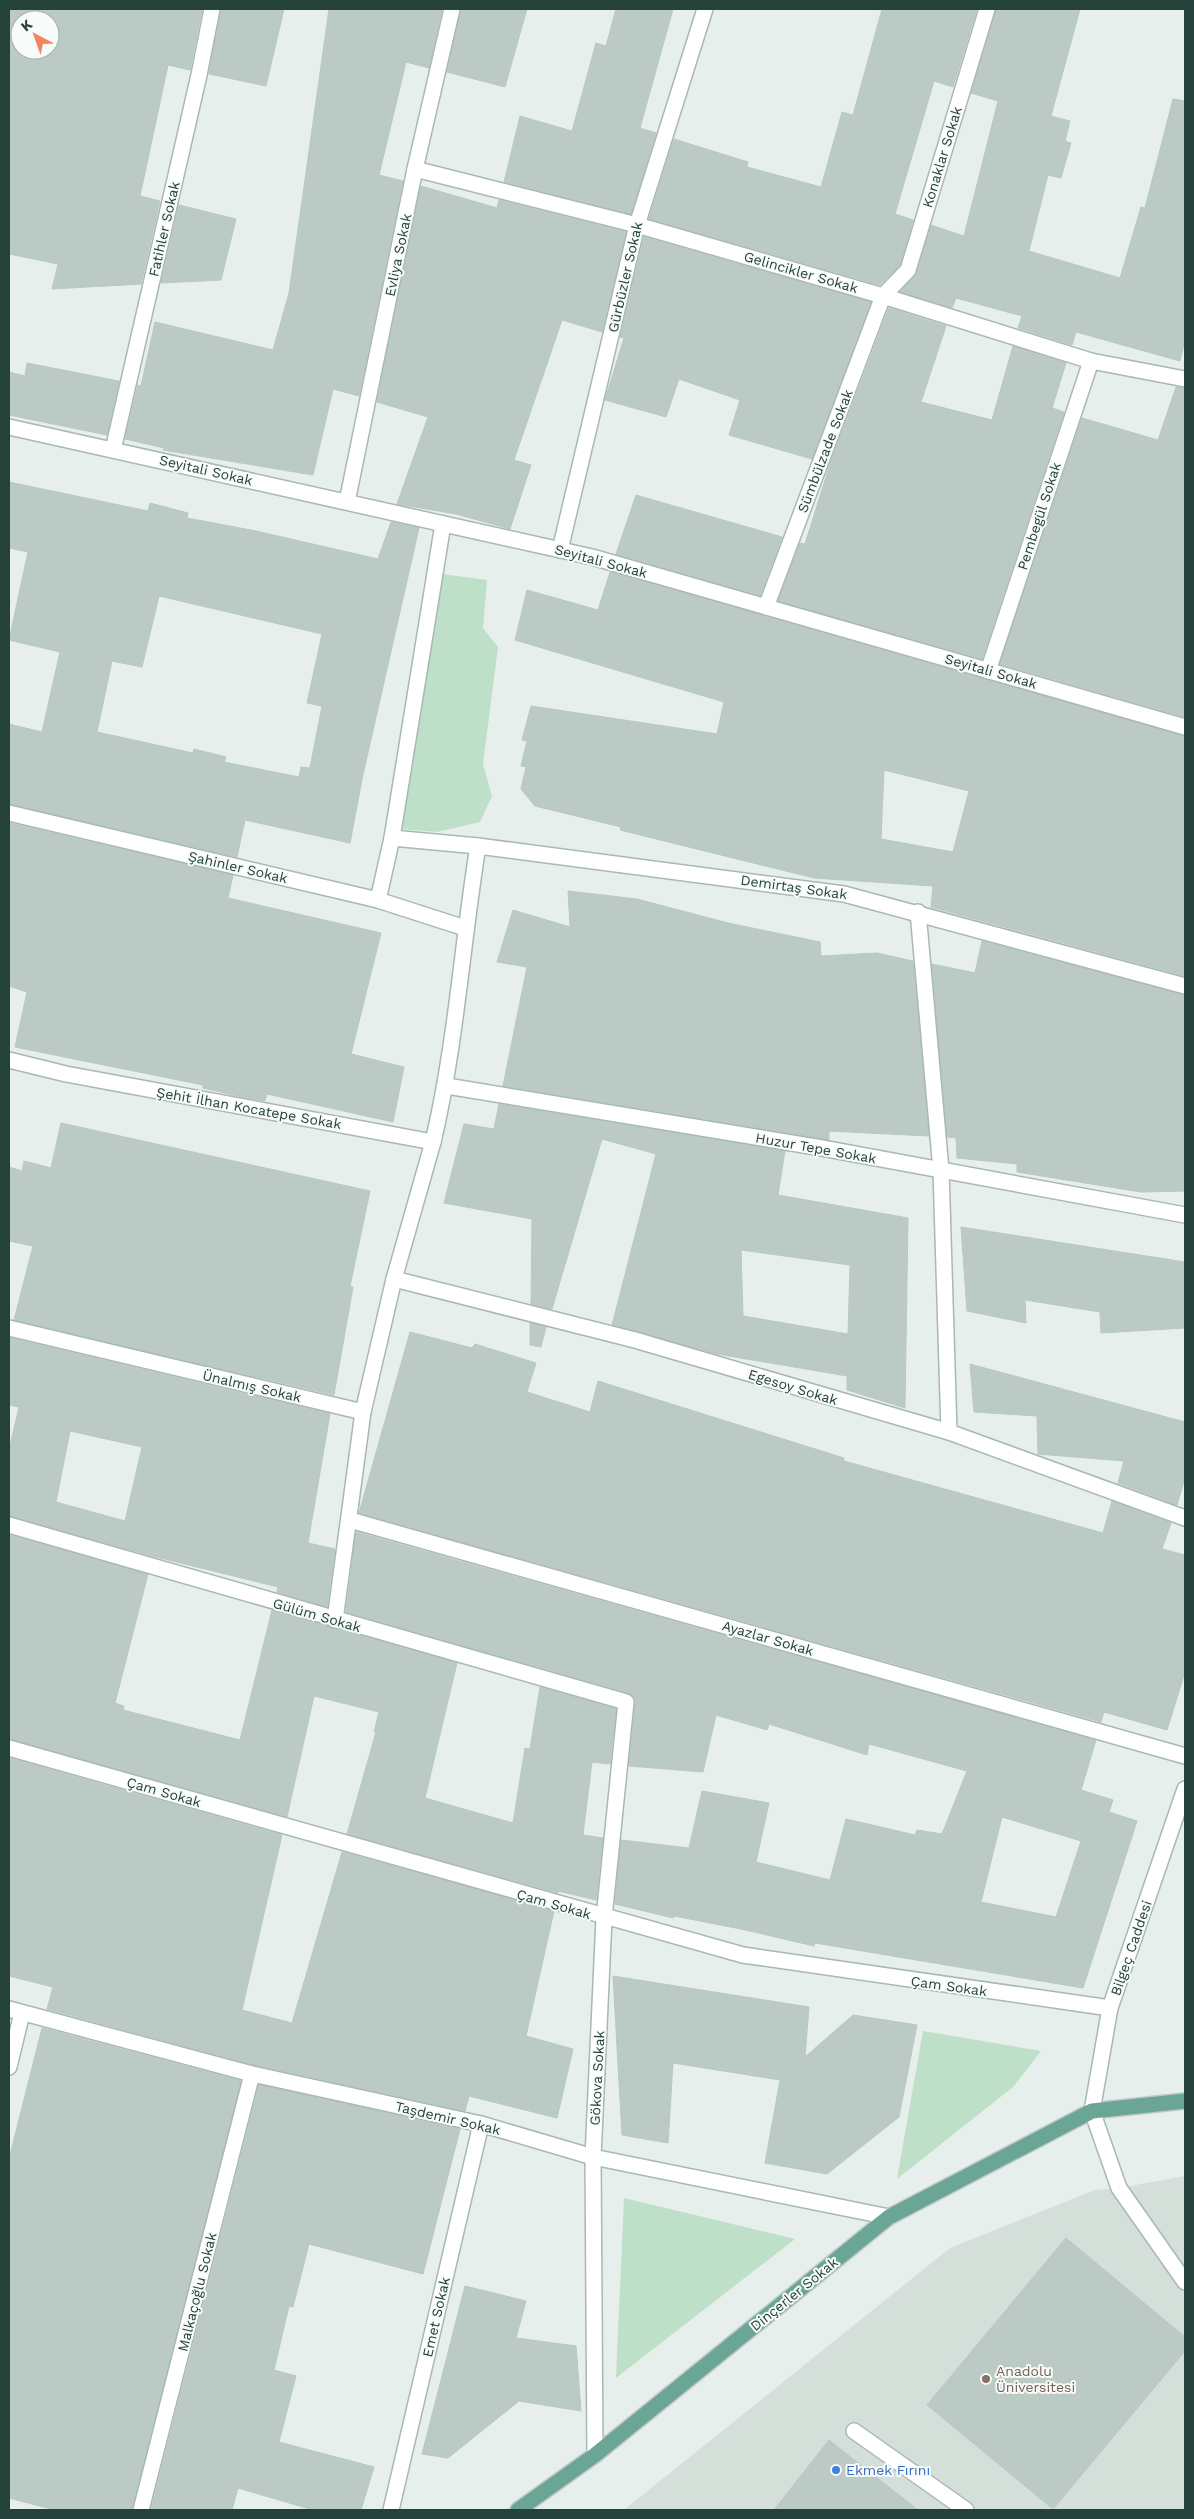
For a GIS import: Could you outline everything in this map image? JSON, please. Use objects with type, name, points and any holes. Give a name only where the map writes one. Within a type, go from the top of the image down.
[{"type":"main road","points":[[1092,2111],[1185,2101]]},
{"type":"main road","name":"Dinçerler Sokak","points":[[518,2510],[595,2455],[889,2216],[1092,2111]]},
{"type":"street","name":"Fatihler Sokak","points":[[113,450],[199,75],[212,9]]},
{"type":"street","name":"Evliya Sokak","points":[[347,502],[415,169],[452,9]]},
{"type":"street","name":"Gürbüzler Sokak","points":[[560,550],[637,225],[705,9]]},
{"type":"street","name":"Konaklar Sokak","points":[[883,296],[908,270],[987,9]]},
{"type":"street","name":"Gelincikler Sokak","points":[[415,169],[637,225],[883,296],[1091,361],[1185,379]]},
{"type":"street","name":"Sümbülzade Sokak","points":[[766,606],[883,296]]},
{"type":"street","name":"Pembegül Sokak","points":[[988,671],[1091,361]]},
{"type":"street","name":"Seyitali Sokak","points":[[9,427],[560,550],[766,606],[1185,727]]},
{"type":"street","points":[[378,900],[392,838],[443,524]]},
{"type":"street","name":"Şahinler Sokak","points":[[9,813],[378,900],[465,928]]},
{"type":"street","name":"Demirtaş Sokak","points":[[392,838],[478,846],[844,894],[918,912],[1185,986]]},
{"type":"street","points":[[335,1620],[350,1520],[363,1412],[394,1279],[433,1142],[446,1086],[465,928],[478,846]]},
{"type":"street","points":[[918,912],[941,1170],[949,1432]]},
{"type":"street","name":"Şehit İlhan Kocatepe Sokak","points":[[9,1060],[66,1074],[433,1142]]},
{"type":"street","name":"Huzur Tepe Sokak","points":[[446,1086],[941,1170],[1185,1215]]},
{"type":"street","name":"Egesoy Sokak","points":[[394,1279],[635,1340],[949,1432],[1185,1518]]},
{"type":"street","name":"Ünalmış Sokak","points":[[9,1328],[363,1412]]},
{"type":"street","name":"Ayazlar Sokak","points":[[350,1520],[1185,1756]]},
{"type":"street","name":"Gülüm Sokak","points":[[9,1525],[626,1702]]},
{"type":"street","name":"Gökova Sokak","points":[[595,2455],[594,2157],[604,1918],[626,1702]]},
{"type":"street","name":"Çam Sokak","points":[[9,1748],[742,1956],[1110,2008]]},
{"type":"street","name":"Bilgeç Caddesi","points":[[1092,2111],[1110,2008],[1185,1789]]},
{"type":"street","points":[[9,2067],[15,2011]]},
{"type":"street","name":"Taşdemir Sokak","points":[[15,2011],[252,2074],[481,2124],[594,2157],[889,2216]]},
{"type":"street","name":"Malkaçoğlu Sokak","points":[[141,2510],[252,2074]]},
{"type":"street","points":[[1092,2111],[1119,2188],[1185,2282]]},
{"type":"street","name":"Emet Sokak","points":[[391,2510],[481,2124]]},
{"type":"street","points":[[854,2431],[966,2510]]},
{"type":"shaded area","name":"Anadolu Üniversitesi","points":[[1185,2176],[1185,2510],[624,2510],[950,2248],[1095,2190],[1119,2188]]},
{"type":"green space","points":[[442,574],[487,580],[483,628],[498,647],[483,764],[492,796],[480,822],[437,832],[401,829]]},
{"type":"green space","points":[[923,2031],[1041,2051],[1013,2087],[897,2179]]},
{"type":"green space","points":[[624,2198],[795,2239],[616,2378]]},
{"type":"building","points":[[9,9],[202,9],[190,70],[168,65],[140,196],[160,201],[141,284],[52,289],[58,264],[9,254]]},
{"type":"building","points":[[221,9],[284,9],[266,86],[209,74]]},
{"type":"building","points":[[329,9],[442,9],[429,68],[406,62],[379,175],[403,181],[359,396],[333,389],[313,475],[163,450],[164,448],[125,439],[138,385],[141,386],[155,322],[273,350],[289,293]]},
{"type":"building","points":[[461,9],[527,9],[505,87],[447,72]]},
{"type":"building","points":[[616,9],[673,9],[640,128],[656,133],[631,214],[504,182],[520,116],[572,131],[596,43],[606,46]]},
{"type":"building","points":[[882,9],[977,9],[953,87],[934,81],[895,214],[913,220],[900,265],[880,285],[649,219],[674,139],[748,162],[747,167],[821,187],[842,112],[853,115]]},
{"type":"building","points":[[996,9],[1080,9],[1051,116],[1070,121],[1065,141],[1071,143],[1061,178],[1048,175],[1029,251],[1120,278],[1141,207],[1145,208],[1173,99],[1185,101],[1185,340],[1180,361],[1076,332],[1072,345],[1018,328],[1022,316],[956,298],[952,308],[900,292],[917,273],[931,225],[964,236],[998,101],[971,93]]},
{"type":"building","points":[[421,186],[497,208],[499,200],[626,232],[602,332],[562,320],[514,460],[531,465],[510,529],[456,514],[397,504],[428,417],[377,402]]},
{"type":"building","points":[[179,205],[236,219],[221,280],[161,283]]},
{"type":"building","points":[[644,237],[871,302],[812,459],[729,435],[740,400],[679,379],[666,417],[605,400],[624,338],[620,337]]},
{"type":"building","points":[[889,308],[946,326],[921,402],[992,420],[1013,346],[1066,363],[1052,408],[1064,412],[982,659],[778,601],[800,543],[805,544],[830,464]]},
{"type":"building","points":[[27,363],[119,381],[107,435],[9,415],[9,372],[25,376]]},
{"type":"building","points":[[1176,387],[1185,388],[1185,717],[1000,664],[1082,418],[1158,440]]},
{"type":"building","points":[[9,482],[148,511],[150,503],[188,513],[187,518],[256,531],[378,559],[391,522],[419,528],[362,779],[350,843],[245,820],[237,857],[9,804],[9,724],[42,732],[60,652],[9,640],[28,552],[9,548]],"holes":[[[159,596],[322,634],[307,703],[322,706],[310,768],[301,767],[299,777],[224,762],[226,757],[194,749],[193,753],[97,732],[112,661],[142,667]]]},
{"type":"building","points":[[636,495],[782,537],[760,596],[616,554]]},
{"type":"building","points":[[610,572],[1185,736],[1185,976],[931,907],[933,886],[814,878],[620,830],[621,827],[535,806],[521,789],[526,767],[521,766],[527,741],[522,740],[531,706],[717,734],[724,702],[515,640],[527,590],[598,610]],"holes":[[[884,770],[969,791],[953,852],[881,839]]]},
{"type":"building","points":[[9,823],[233,875],[228,898],[381,933],[351,1054],[404,1067],[393,1122],[267,1094],[265,1101],[242,1097],[203,1088],[203,1085],[15,1047],[27,992],[9,986]]},
{"type":"building","points":[[568,891],[637,899],[728,923],[820,942],[821,956],[877,953],[913,961],[929,1136],[829,1131],[829,1140],[503,1086],[527,967],[497,962],[513,910],[570,927]]},
{"type":"building","points":[[982,941],[1185,995],[1185,1191],[1141,1192],[1017,1172],[1017,1164],[957,1158],[956,1138],[947,1137],[932,964],[975,973]]},
{"type":"building","points":[[499,1104],[785,1151],[778,1195],[908,1218],[905,1408],[847,1390],[847,1376],[717,1354],[612,1325],[656,1154],[602,1139],[552,1309],[531,1304],[532,1219],[444,1203],[464,1124],[494,1129]],"holes":[[[741,1250],[850,1265],[848,1334],[743,1316]]]},
{"type":"building","points":[[61,1123],[370,1191],[350,1286],[353,1287],[334,1395],[14,1320],[33,1246],[9,1241],[9,1167],[22,1171],[24,1161],[51,1168]]},
{"type":"building","points":[[961,1227],[1185,1262],[1185,1328],[1101,1333],[1100,1312],[1025,1300],[1026,1323],[967,1311]]},
{"type":"building","points":[[530,1323],[546,1327],[541,1347],[530,1345]]},
{"type":"building","points":[[410,1332],[472,1348],[475,1344],[536,1363],[527,1392],[590,1412],[598,1381],[844,1458],[844,1461],[1103,1533],[1112,1501],[1171,1523],[1162,1549],[1185,1555],[1185,1672],[1167,1730],[1104,1712],[1101,1722],[359,1513]]},
{"type":"building","points":[[10,1338],[330,1414],[308,1543],[335,1549],[327,1607],[277,1592],[278,1587],[152,1556],[9,1516],[9,1450],[19,1407],[9,1405]],"holes":[[[70,1431],[142,1447],[125,1521],[56,1502]]]},
{"type":"building","points":[[970,1364],[1185,1422],[1185,1478],[1177,1505],[1118,1483],[1124,1461],[1038,1454],[1037,1416],[974,1412]]},
{"type":"building","points":[[356,1532],[1096,1740],[1081,1790],[1113,1800],[1109,1812],[1137,1821],[1083,1988],[815,1943],[814,1946],[741,1929],[674,1916],[673,1918],[615,1904],[621,1840],[689,1848],[702,1791],[769,1803],[756,1862],[830,1880],[846,1819],[915,1835],[917,1830],[942,1834],[967,1771],[869,1744],[867,1755],[769,1724],[767,1730],[716,1715],[703,1772],[629,1766],[635,1698],[629,1693],[346,1612]],"holes":[[[1002,1817],[1081,1841],[1056,1917],[981,1902]]]},
{"type":"building","points":[[9,1535],[148,1574],[115,1703],[124,1706],[123,1710],[240,1740],[272,1610],[457,1663],[425,1798],[513,1823],[525,1748],[530,1749],[540,1687],[616,1709],[610,1764],[592,1762],[583,1835],[603,1838],[596,1900],[558,1891],[558,1893],[347,1834],[376,1732],[374,1732],[379,1712],[314,1696],[287,1817],[9,1739]]},
{"type":"building","points":[[9,1758],[282,1835],[242,2010],[292,2023],[342,1852],[554,1911],[526,2036],[573,2049],[557,2118],[469,2096],[465,2111],[254,2065],[47,2009],[53,1987],[9,1976]]},
{"type":"building","points":[[613,1976],[809,2007],[805,2057],[853,2015],[917,2025],[899,2117],[827,2174],[765,2163],[780,2080],[673,2063],[668,2143],[622,2135]]},
{"type":"building","points":[[42,2028],[241,2081],[132,2510],[55,2510],[9,2498],[9,2159]]},
{"type":"building","points":[[259,2085],[460,2129],[423,2274],[309,2244],[293,2307],[289,2306],[274,2370],[296,2376],[279,2442],[374,2467],[361,2510],[313,2510],[238,2488],[232,2510],[151,2510]]},
{"type":"building","points":[[1066,2238],[1185,2337],[1185,2351],[1053,2509],[927,2405]]},
{"type":"building","points":[[465,2286],[526,2301],[516,2338],[576,2346],[581,2411],[519,2401],[448,2458],[422,2454]]},
{"type":"building","name":"Ekmek Fırını","points":[[829,2440],[918,2510],[774,2510]]},
{"type":"place","name":"Anadolu Üniversitesi","points":[[986,2379]]},
{"type":"place","name":"Ekmek Fırını","points":[[836,2470]]}]
